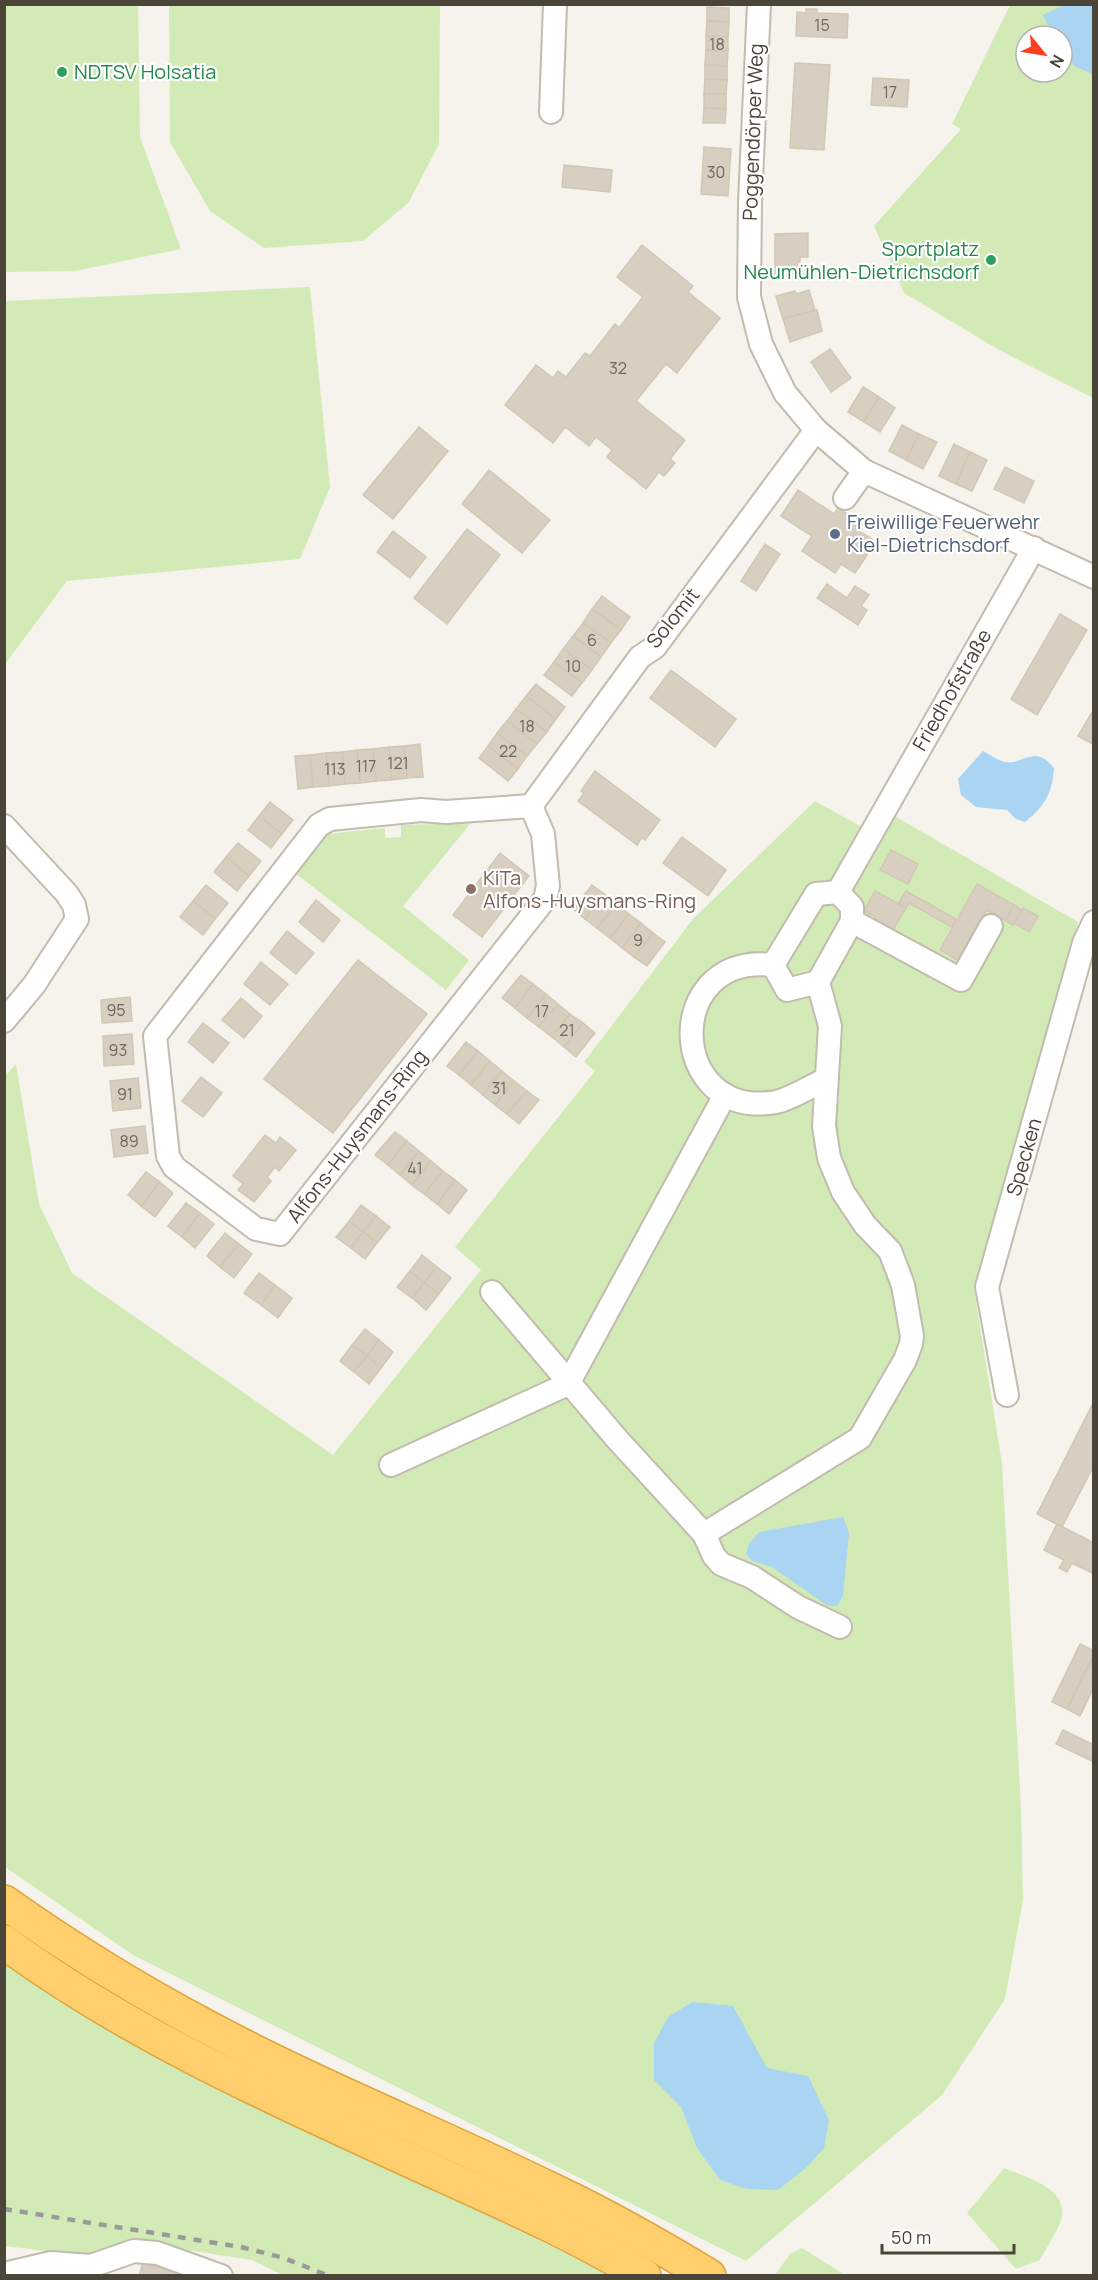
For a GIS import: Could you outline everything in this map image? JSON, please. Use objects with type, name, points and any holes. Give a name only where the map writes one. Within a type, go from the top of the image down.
[{"type":"highway","points":[[4,1902],[61,1943],[122,1981],[207,2028],[292,2070],[554,2191],[642,2236],[709,2276]]},
{"type":"highway","points":[[4,1942],[34,1964],[106,2009],[191,2056],[545,2223],[644,2276]]},
{"type":"street","points":[[551,112],[555,4]]},
{"type":"street","name":"Poggendörper Weg","points":[[759,4],[750,202],[749,297],[761,344],[785,393],[816,430],[864,471],[1034,548],[1094,578]]},
{"type":"street","name":"Solomit","points":[[531,806],[640,657],[655,647],[816,430]]},
{"type":"street","points":[[845,498],[864,471]]},
{"type":"street","name":"Friedhofstraße","points":[[838,892],[870,832],[1034,548]]},
{"type":"street","name":"Alfons-Huysmans-Ring","points":[[531,806],[543,834],[548,886],[545,899],[280,1234],[256,1229],[174,1167],[168,1156],[155,1036],[319,825],[330,819],[421,810],[446,812],[531,806]]},
{"type":"street","points":[[4,826],[67,894],[74,905],[77,919],[34,985],[4,1021]]},
{"type":"street","points":[[838,892],[852,908],[852,921],[818,982],[782,999],[773,965],[816,894],[838,892]]},
{"type":"street","points":[[852,921],[960,980],[991,926]]},
{"type":"street","name":"Specken","points":[[1007,1395],[987,1287],[1084,943],[1094,922]]},
{"type":"street","points":[[773,965],[742,966],[717,978],[699,999],[694,1011],[690,1025],[692,1052],[704,1077],[725,1095],[751,1104],[778,1102],[826,1079]]},
{"type":"street","points":[[704,1534],[860,1437],[905,1360],[911,1344],[912,1336],[903,1285],[890,1251],[865,1225],[843,1192],[829,1158],[824,1126],[830,1026],[818,982]]},
{"type":"street","points":[[391,1465],[568,1384],[725,1095]]},
{"type":"street","points":[[492,1292],[568,1384],[704,1534],[714,1556],[721,1564],[752,1577],[798,1607],[840,1627]]},
{"type":"street","points":[[4,2274],[51,2263],[91,2266],[134,2252],[157,2253],[221,2276]]},
{"type":"green space","points":[[4,5],[138,5],[140,137],[181,249],[75,271],[5,272]]},
{"type":"green space","points":[[169,5],[440,5],[439,144],[409,202],[363,241],[264,248],[210,211],[170,142]]},
{"type":"green space","name":"Sportplatz Neumühlen-Dietrichsdorf","points":[[1010,5],[1093,5],[1093,398],[999,350],[904,293],[874,226],[961,129],[952,124]]},
{"type":"green space","points":[[310,287],[330,487],[300,559],[67,581],[5,664],[5,301]]},
{"type":"green space","points":[[815,801],[878,836],[891,814],[1078,922],[974,1289],[1002,1464],[1021,1808],[1023,1900],[1005,1999],[942,2095],[746,2261],[133,1955],[5,1867],[4,1077],[16,1064],[39,1204],[72,1273],[333,1455],[481,1270],[455,1247],[595,1071],[584,1062],[693,919]]},
{"type":"green space","points":[[471,823],[403,906],[469,960],[446,990],[295,873],[327,834],[385,828],[385,838],[401,837],[401,825]]},
{"type":"green space","points":[[4,1959],[265,2108],[611,2275],[283,2275],[252,2260],[161,2246],[95,2257],[5,2246]]},
{"type":"green space","points":[[1004,2168],[1043,2185],[1058,2198],[1062,2207],[1061,2221],[1040,2260],[1016,2269],[967,2213]]},
{"type":"green space","points":[[802,2248],[845,2275],[775,2275],[790,2254]]},
{"type":"water","points":[[1066,4],[1093,5],[1093,74],[1074,65],[1074,24],[1047,24],[1043,15]]},
{"type":"water","points":[[983,751],[1005,762],[1035,756],[1041,757],[1054,768],[1046,799],[1025,822],[1016,819],[1007,810],[976,807],[961,795],[958,779]]},
{"type":"water","points":[[843,1517],[849,1533],[843,1596],[837,1606],[828,1606],[772,1567],[752,1561],[746,1554],[749,1544],[759,1532]]},
{"type":"water","points":[[692,2002],[733,2006],[767,2068],[808,2076],[829,2120],[824,2148],[807,2167],[778,2190],[747,2189],[720,2180],[697,2148],[681,2107],[654,2080],[654,2043],[668,2017]]},
{"type":"building","points":[[707,7],[729,8],[729,22],[707,21]]},
{"type":"building","points":[[806,9],[817,9],[817,13],[848,14],[847,38],[796,36],[797,12],[806,13]]},
{"type":"building","points":[[707,21],[729,22],[728,37],[706,36]]},
{"type":"building","points":[[706,36],[728,37],[728,51],[706,50]]},
{"type":"building","points":[[706,50],[728,51],[727,66],[705,65]]},
{"type":"building","points":[[795,63],[830,65],[824,150],[790,148]]},
{"type":"building","points":[[705,65],[727,66],[727,80],[705,79]]},
{"type":"building","points":[[873,78],[909,80],[907,107],[871,105]]},
{"type":"building","points":[[705,79],[727,80],[726,94],[704,94]]},
{"type":"building","points":[[704,94],[726,94],[726,109],[704,108]]},
{"type":"building","points":[[704,108],[726,109],[725,123],[703,123]]},
{"type":"building","points":[[704,147],[731,149],[728,196],[701,194]]},
{"type":"building","points":[[564,165],[612,170],[610,192],[562,187]]},
{"type":"building","points":[[808,233],[808,257],[800,257],[800,275],[775,275],[775,234]]},
{"type":"building","points":[[642,245],[693,286],[688,292],[720,318],[677,373],[666,364],[636,401],[685,440],[670,459],[675,463],[664,476],[659,472],[646,489],[607,457],[612,450],[596,437],[589,446],[565,427],[553,443],[505,405],[536,365],[553,378],[558,371],[566,377],[585,353],[590,356],[615,324],[619,328],[643,297],[617,277]]},
{"type":"building","points":[[809,290],[815,310],[783,319],[776,296]]},
{"type":"building","points":[[817,310],[822,331],[790,342],[783,319]]},
{"type":"building","points":[[830,349],[851,378],[831,392],[811,362]]},
{"type":"building","points":[[863,387],[879,397],[864,422],[848,412]]},
{"type":"building","points":[[879,397],[895,408],[880,432],[864,422]]},
{"type":"building","points":[[902,425],[919,434],[906,460],[889,451]]},
{"type":"building","points":[[419,427],[448,451],[393,519],[363,495]]},
{"type":"building","points":[[919,434],[937,442],[923,469],[906,460]]},
{"type":"building","points":[[954,444],[970,452],[956,484],[939,476]]},
{"type":"building","points":[[970,452],[987,460],[972,491],[956,484]]},
{"type":"building","points":[[1005,467],[1034,481],[1024,503],[994,489]]},
{"type":"building","points":[[489,470],[550,520],[522,553],[462,504]]},
{"type":"building","name":"Freiwillige Feuerwehr Kiel-Dietrichsdorf","points":[[798,490],[834,514],[838,508],[863,525],[859,531],[876,542],[855,573],[841,564],[835,573],[802,551],[812,536],[781,516]]},
{"type":"building","points":[[467,529],[500,555],[447,624],[414,598]]},
{"type":"building","points":[[393,531],[426,557],[410,578],[377,552]]},
{"type":"building","points":[[765,544],[780,554],[756,591],[741,581]]},
{"type":"building","points":[[827,584],[847,598],[855,586],[869,595],[861,606],[867,610],[858,625],[817,598]]},
{"type":"building","points":[[602,596],[630,617],[621,630],[592,609]]},
{"type":"building","points":[[592,609],[621,630],[611,643],[583,623]]},
{"type":"building","points":[[1060,614],[1087,630],[1037,715],[1011,699]]},
{"type":"building","points":[[583,623],[611,643],[601,657],[573,636]]},
{"type":"building","points":[[573,636],[601,657],[592,670],[563,649]]},
{"type":"building","points":[[563,649],[592,670],[582,683],[554,662]]},
{"type":"building","points":[[554,662],[582,683],[572,696],[544,675]]},
{"type":"building","points":[[671,670],[736,719],[715,747],[650,698]]},
{"type":"building","points":[[536,684],[565,707],[556,719],[526,696]]},
{"type":"building","points":[[526,696],[556,719],[547,732],[516,709]]},
{"type":"building","points":[[516,709],[547,732],[537,744],[507,721]]},
{"type":"building","points":[[1094,709],[1094,745],[1078,736]]},
{"type":"building","points":[[507,721],[537,744],[527,756],[497,733]]},
{"type":"building","points":[[497,733],[527,756],[518,769],[488,746]]},
{"type":"building","points":[[420,744],[423,777],[407,778],[404,746]]},
{"type":"building","points":[[404,746],[407,778],[391,780],[389,747]]},
{"type":"building","points":[[488,746],[518,769],[508,781],[479,758]]},
{"type":"building","points":[[389,747],[391,780],[376,781],[373,749]]},
{"type":"building","points":[[373,749],[376,781],[360,783],[357,750]]},
{"type":"building","points":[[357,750],[360,783],[345,784],[342,752]]},
{"type":"building","points":[[342,752],[345,784],[329,786],[326,753]]},
{"type":"building","points":[[326,753],[329,786],[313,787],[310,755]]},
{"type":"building","points":[[310,755],[313,787],[298,789],[295,756]]},
{"type":"building","points":[[595,771],[660,820],[645,840],[642,837],[637,845],[578,801],[584,793],[581,791]]},
{"type":"building","points":[[270,802],[293,820],[282,834],[259,816]]},
{"type":"building","points":[[259,816],[282,834],[271,848],[248,830]]},
{"type":"building","points":[[682,837],[726,870],[708,896],[663,863]]},
{"type":"building","points":[[238,843],[261,861],[249,876],[226,857]]},
{"type":"building","points":[[891,850],[918,864],[908,884],[880,870]]},
{"type":"building","points":[[500,853],[529,876],[482,937],[453,915]]},
{"type":"building","points":[[226,857],[249,876],[237,891],[214,872]]},
{"type":"building","points":[[977,884],[1014,905],[1006,921],[987,910],[959,961],[940,950]]},
{"type":"building","points":[[206,885],[228,903],[215,919],[193,901]]},
{"type":"building","points":[[592,885],[604,894],[585,919],[573,909]]},
{"type":"building","points":[[875,891],[906,908],[889,936],[871,926],[876,917],[864,911]]},
{"type":"building","points":[[906,891],[956,919],[952,927],[909,903],[906,908],[898,904]]},
{"type":"building","points":[[604,894],[616,904],[597,928],[585,919]]},
{"type":"building","points":[[316,900],[340,920],[323,942],[299,922]]},
{"type":"building","points":[[193,901],[215,919],[203,935],[180,917]]},
{"type":"building","points":[[616,904],[629,914],[610,938],[597,928]]},
{"type":"building","points":[[1014,905],[1022,910],[1013,925],[1006,921]]},
{"type":"building","points":[[1023,908],[1038,916],[1029,932],[1014,923]]},
{"type":"building","points":[[629,914],[641,923],[622,948],[610,938]]},
{"type":"building","points":[[641,923],[653,933],[634,957],[622,948]]},
{"type":"building","points":[[287,931],[314,953],[296,974],[270,953]]},
{"type":"building","points":[[653,933],[665,942],[647,966],[634,957]]},
{"type":"building","points":[[358,960],[427,1014],[333,1133],[264,1079]]},
{"type":"building","points":[[261,962],[288,984],[270,1005],[244,984]]},
{"type":"building","points":[[521,975],[533,984],[515,1008],[502,998]]},
{"type":"building","points":[[533,984],[546,994],[527,1018],[515,1008]]},
{"type":"building","points":[[546,994],[558,1004],[539,1027],[527,1018]]},
{"type":"building","points":[[130,997],[132,1021],[102,1023],[101,1000]]},
{"type":"building","points":[[241,998],[262,1016],[244,1038],[222,1020]]},
{"type":"building","points":[[558,1004],[570,1014],[552,1037],[539,1027]]},
{"type":"building","points":[[570,1014],[583,1023],[564,1047],[552,1037]]},
{"type":"building","points":[[203,1023],[229,1043],[213,1063],[188,1042]]},
{"type":"building","points":[[583,1023],[595,1033],[576,1057],[564,1047]]},
{"type":"building","points":[[132,1034],[134,1064],[104,1066],[103,1036]]},
{"type":"building","points":[[466,1042],[478,1051],[459,1075],[447,1066]]},
{"type":"building","points":[[478,1051],[490,1061],[471,1085],[459,1075]]},
{"type":"building","points":[[490,1061],[502,1071],[483,1095],[471,1085]]},
{"type":"building","points":[[502,1071],[514,1081],[495,1105],[483,1095]]},
{"type":"building","points":[[201,1077],[222,1093],[203,1117],[182,1101]]},
{"type":"building","points":[[138,1078],[141,1108],[113,1111],[110,1081]]},
{"type":"building","points":[[514,1081],[527,1091],[507,1114],[495,1105]]},
{"type":"building","points":[[527,1091],[539,1100],[519,1124],[507,1114]]},
{"type":"building","points":[[145,1126],[148,1153],[114,1157],[111,1130]]},
{"type":"building","points":[[395,1132],[407,1141],[388,1165],[375,1155]]},
{"type":"building","points":[[265,1135],[276,1143],[280,1137],[296,1150],[279,1171],[275,1167],[267,1177],[271,1181],[254,1202],[238,1190],[243,1184],[233,1176]]},
{"type":"building","points":[[407,1141],[419,1151],[400,1175],[388,1165]]},
{"type":"building","points":[[419,1151],[431,1161],[412,1185],[400,1175]]},
{"type":"building","points":[[431,1161],[443,1171],[424,1194],[412,1185]]},
{"type":"building","points":[[443,1171],[455,1180],[437,1204],[424,1194]]},
{"type":"building","points":[[146,1172],[160,1182],[141,1206],[128,1195]]},
{"type":"building","points":[[455,1180],[467,1190],[449,1214],[437,1204]]},
{"type":"building","points":[[160,1182],[173,1193],[155,1217],[141,1206]]},
{"type":"building","points":[[186,1203],[200,1213],[182,1237],[168,1226]]},
{"type":"building","points":[[361,1205],[376,1216],[363,1232],[349,1221]]},
{"type":"building","points":[[200,1213],[214,1224],[195,1248],[182,1237]]},
{"type":"building","points":[[376,1216],[390,1227],[377,1243],[363,1232]]},
{"type":"building","points":[[349,1221],[363,1232],[351,1248],[336,1237]]},
{"type":"building","points":[[363,1232],[377,1243],[365,1259],[351,1248]]},
{"type":"building","points":[[225,1233],[239,1244],[220,1267],[207,1256]]},
{"type":"building","points":[[239,1244],[252,1254],[234,1278],[220,1267]]},
{"type":"building","points":[[422,1255],[437,1267],[424,1283],[410,1271]]},
{"type":"building","points":[[437,1267],[451,1278],[439,1294],[424,1283]]},
{"type":"building","points":[[410,1271],[424,1283],[412,1298],[397,1287]]},
{"type":"building","points":[[259,1273],[275,1285],[261,1305],[244,1293]]},
{"type":"building","points":[[424,1283],[439,1294],[426,1310],[412,1298]]},
{"type":"building","points":[[275,1285],[292,1298],[278,1318],[261,1305]]},
{"type":"building","points":[[365,1329],[379,1340],[367,1356],[352,1345]]},
{"type":"building","points":[[379,1340],[393,1352],[381,1368],[367,1356]]},
{"type":"building","points":[[352,1345],[367,1356],[354,1372],[340,1361]]},
{"type":"building","points":[[367,1356],[381,1368],[369,1384],[354,1372]]},
{"type":"building","points":[[1094,1401],[1094,1465],[1062,1527],[1037,1514]]},
{"type":"building","points":[[1057,1524],[1094,1543],[1094,1574],[1072,1563],[1067,1572],[1059,1568],[1064,1560],[1044,1550]]},
{"type":"building","points":[[1080,1644],[1094,1651],[1094,1654],[1067,1709],[1052,1702]]},
{"type":"building","points":[[1094,1654],[1094,1687],[1080,1716],[1067,1709]]},
{"type":"building","points":[[1063,1730],[1094,1745],[1094,1762],[1056,1744]]},
{"type":"building","points":[[145,2256],[200,2276],[139,2276]]},
{"type":"railway","points":[[4,2209],[241,2247],[284,2258],[329,2276]]},
{"type":"place","name":"NDTSV Holsatia","points":[[62,72]]},
{"type":"place","name":"Sportplatz Neumühlen-Dietrichsdorf","points":[[991,260]]},
{"type":"place","name":"Freiwillige Feuerwehr Kiel-Dietrichsdorf","points":[[835,534]]},
{"type":"place","name":"KiTa Alfons-Huysmans-Ring","points":[[471,889]]}]
